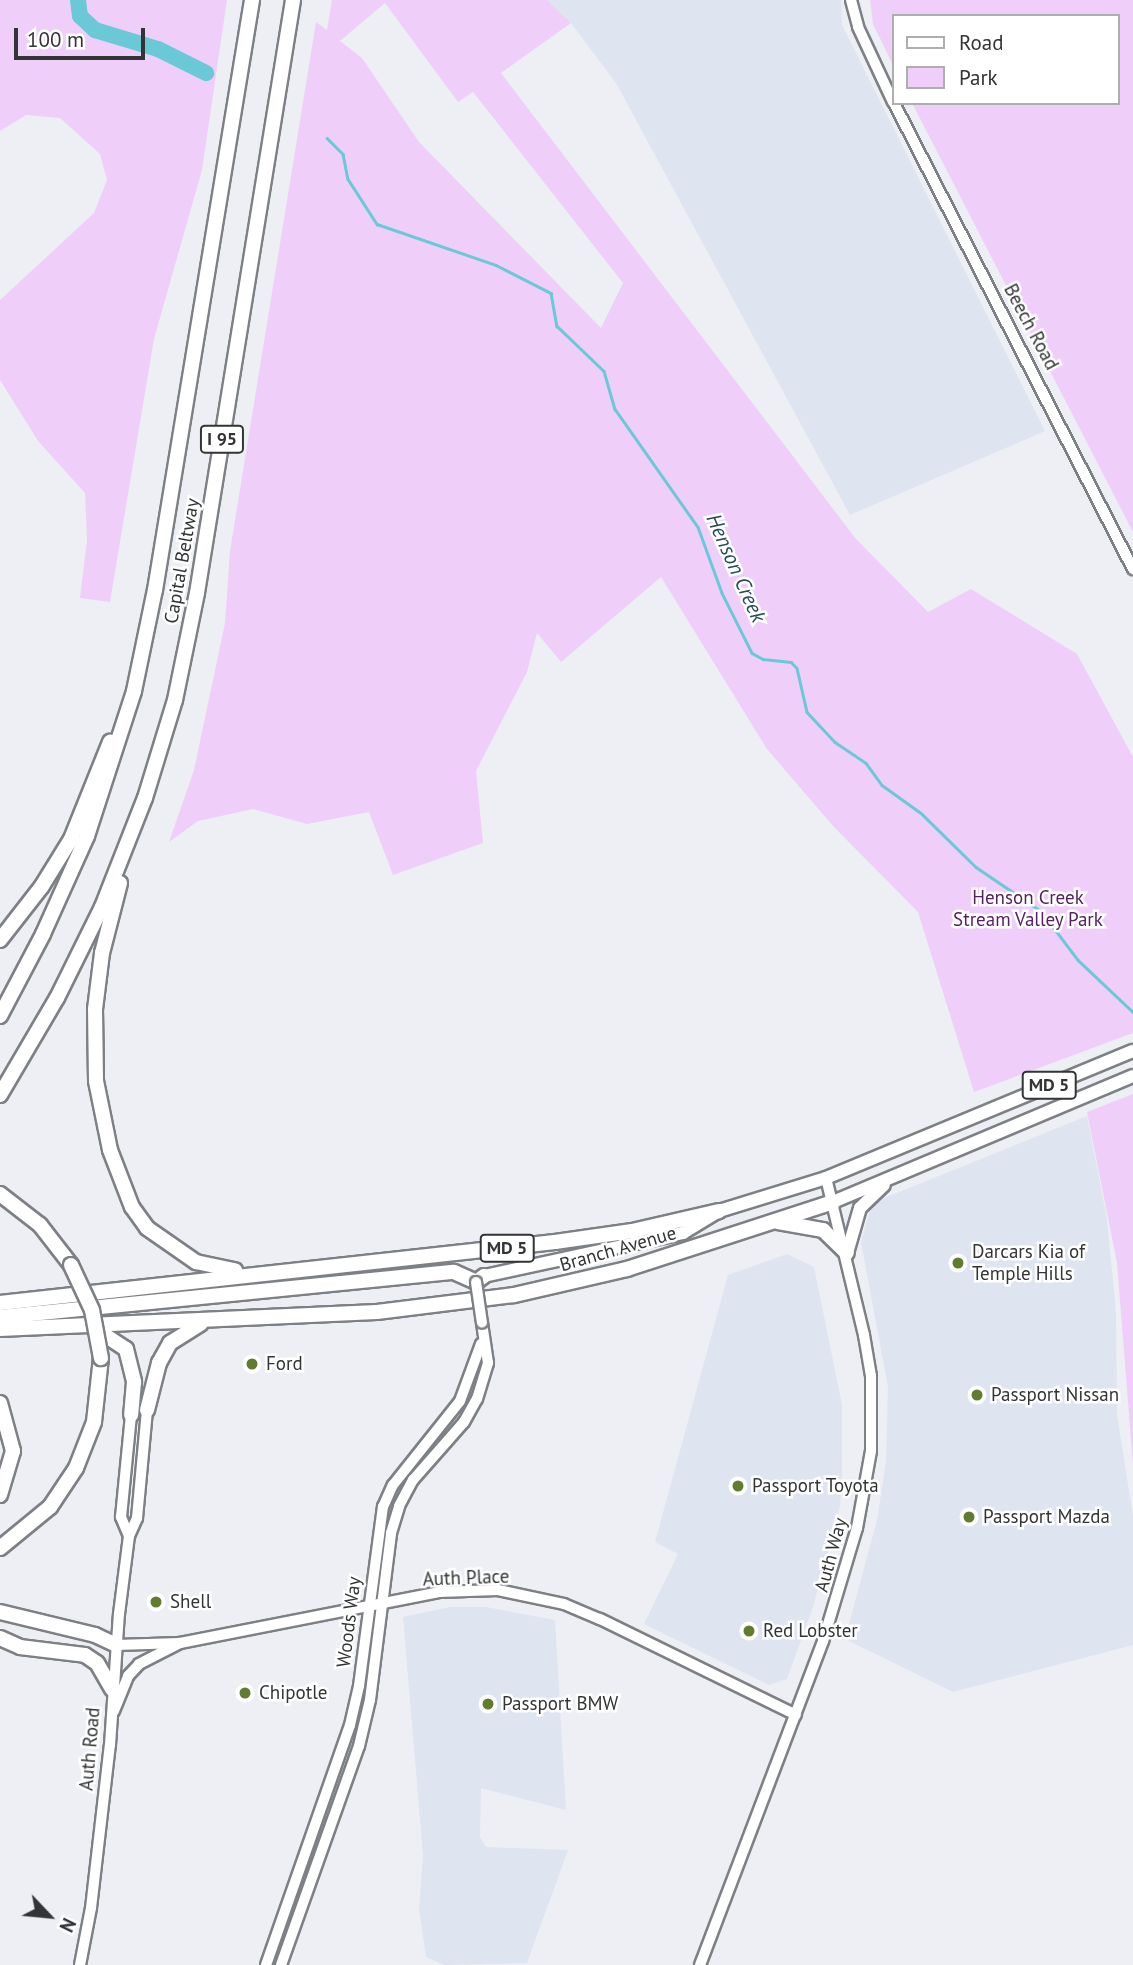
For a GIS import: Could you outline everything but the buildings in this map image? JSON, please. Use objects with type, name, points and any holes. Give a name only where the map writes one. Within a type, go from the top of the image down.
[{"type":"highway","name":"Capital Beltway","points":[[0,1016],[43,934],[87,836],[131,702],[155,590],[252,0]]},
{"type":"highway","name":"Capital Beltway","points":[[0,1094],[81,953],[155,770],[197,593],[293,0]]},
{"type":"highway","points":[[0,940],[42,886],[80,820],[128,690],[155,590]]},
{"type":"highway","points":[[155,770],[114,907],[97,983],[96,1081],[110,1150],[132,1207],[147,1228],[178,1253],[222,1271],[292,1270]]},
{"type":"highway","name":"Branch Avenue","points":[[0,1303],[632,1231],[719,1211],[826,1178],[1133,1051]]},
{"type":"highway","name":"Branch Avenue","points":[[0,1329],[83,1323],[211,1321],[377,1312],[514,1295],[627,1269],[833,1202],[1133,1076]]},
{"type":"highway","points":[[773,1222],[823,1230],[847,1253],[860,1208],[895,1176]]},
{"type":"highway","points":[[0,1194],[40,1225],[71,1265],[92,1310],[101,1358],[94,1422],[76,1468],[50,1507],[0,1548]]},
{"type":"highway","points":[[0,1317],[454,1272],[480,1279],[684,1233],[719,1211]]},
{"type":"highway","points":[[147,1410],[159,1363],[170,1343],[181,1333],[211,1321]]},
{"type":"highway","points":[[83,1323],[102,1330],[126,1349],[134,1382],[131,1415]]},
{"type":"highway","points":[[0,1403],[13,1451],[0,1495]]},
{"type":"highway","points":[[0,1612],[95,1635],[116,1645]]},
{"type":"highway","points":[[0,1638],[95,1648],[116,1645]]},
{"type":"highway","points":[[0,1638],[20,1647],[85,1655],[97,1663],[112,1689]]},
{"type":"main road","name":"Auth Road","points":[[80,1965],[112,1717],[116,1645],[129,1536],[137,1518],[147,1410]]},
{"type":"main road","name":"Auth Road","points":[[129,1536],[121,1517],[131,1415]]},
{"type":"main road","points":[[112,1717],[133,1670],[180,1643]]},
{"type":"street","name":"Beech Road","points":[[851,0],[858,27],[892,98]]},
{"type":"street","name":"Beech Road","points":[[896,105],[1065,429],[1133,569]]},
{"type":"street","name":"Auth Way","points":[[700,1965],[796,1715],[846,1568],[871,1451],[871,1376],[847,1253],[826,1178]]},
{"type":"street","name":"Woods Way","points":[[281,1965],[359,1746],[370,1700],[399,1506],[413,1480],[464,1422],[477,1399],[488,1363],[482,1340],[480,1279]]},
{"type":"street","name":"Woods Way","points":[[266,1965],[350,1725],[383,1507],[393,1485],[460,1401],[482,1340]]},
{"type":"street","name":"Auth Place","points":[[116,1645],[180,1643],[439,1592],[498,1590],[533,1596],[600,1619],[796,1715]]},
{"type":"shaded area","points":[[547,0],[841,0],[842,25],[1045,431],[850,515],[616,83],[571,23]]},
{"type":"shaded area","points":[[1087,1116],[1107,1219],[1116,1313],[1117,1415],[1133,1516],[1133,1645],[953,1692],[845,1639],[877,1520],[886,1461],[888,1387],[861,1242],[872,1203]]},
{"type":"shaded area","points":[[787,1254],[814,1267],[842,1405],[842,1476],[840,1506],[813,1607],[787,1679],[769,1685],[644,1624],[678,1554],[655,1542],[728,1275]]},
{"type":"shaded area","points":[[450,1607],[486,1607],[555,1620],[566,1810],[481,1788],[480,1837],[486,1847],[568,1850],[527,1963],[445,1965],[426,1957],[419,1908],[423,1855],[403,1617]]},
{"type":"green space","points":[[0,0],[227,0],[202,170],[154,339],[110,602],[80,598],[87,540],[85,493],[38,441],[0,380],[0,300],[94,213],[107,180],[100,154],[60,118],[26,115],[0,131]]},
{"type":"green space","name":"Henson Creek Stream Valley Park","points":[[332,0],[547,0],[571,23],[501,73],[856,539],[928,612],[971,589],[1077,654],[1133,757],[1133,1033],[974,1092],[918,912],[833,826],[767,749],[661,577],[561,662],[537,633],[527,672],[476,771],[483,843],[393,875],[369,812],[307,824],[253,809],[198,821],[169,842],[194,770],[225,623],[230,551],[316,22],[327,30]],"holes":[[[385,3],[458,102],[473,92],[623,283],[601,328],[419,142],[362,58],[340,41]]]},
{"type":"green space","points":[[870,0],[1133,0],[1133,532],[913,105],[1119,105],[1119,14],[892,14],[892,63],[873,24]]},
{"type":"green space","points":[[1133,1094],[1133,1465],[1117,1263],[1087,1112]]},
{"type":"waterway","name":"Henson Creek","points":[[78,0],[80,16],[95,30],[158,49],[206,73]]},
{"type":"waterway","name":"Henson Creek","points":[[327,138],[343,154],[348,179],[377,224],[496,265],[551,293],[557,326],[604,371],[615,409],[698,527],[722,593],[752,653],[763,659],[791,662],[797,668],[807,712],[835,742],[866,763],[882,785],[921,813],[976,867],[1041,911],[1078,960],[1133,1012]]},
{"type":"place","name":"Darcars Kia of Temple Hills","points":[[958,1263]]},
{"type":"place","name":"Ford","points":[[252,1364]]},
{"type":"place","name":"Passport Nissan","points":[[977,1395]]},
{"type":"place","name":"Passport Toyota","points":[[738,1486]]},
{"type":"place","name":"Passport Mazda","points":[[969,1517]]},
{"type":"place","name":"Shell","points":[[156,1602]]},
{"type":"place","name":"Red Lobster","points":[[749,1631]]},
{"type":"place","name":"Chipotle","points":[[245,1693]]},
{"type":"place","name":"Passport BMW","points":[[488,1704]]}]
